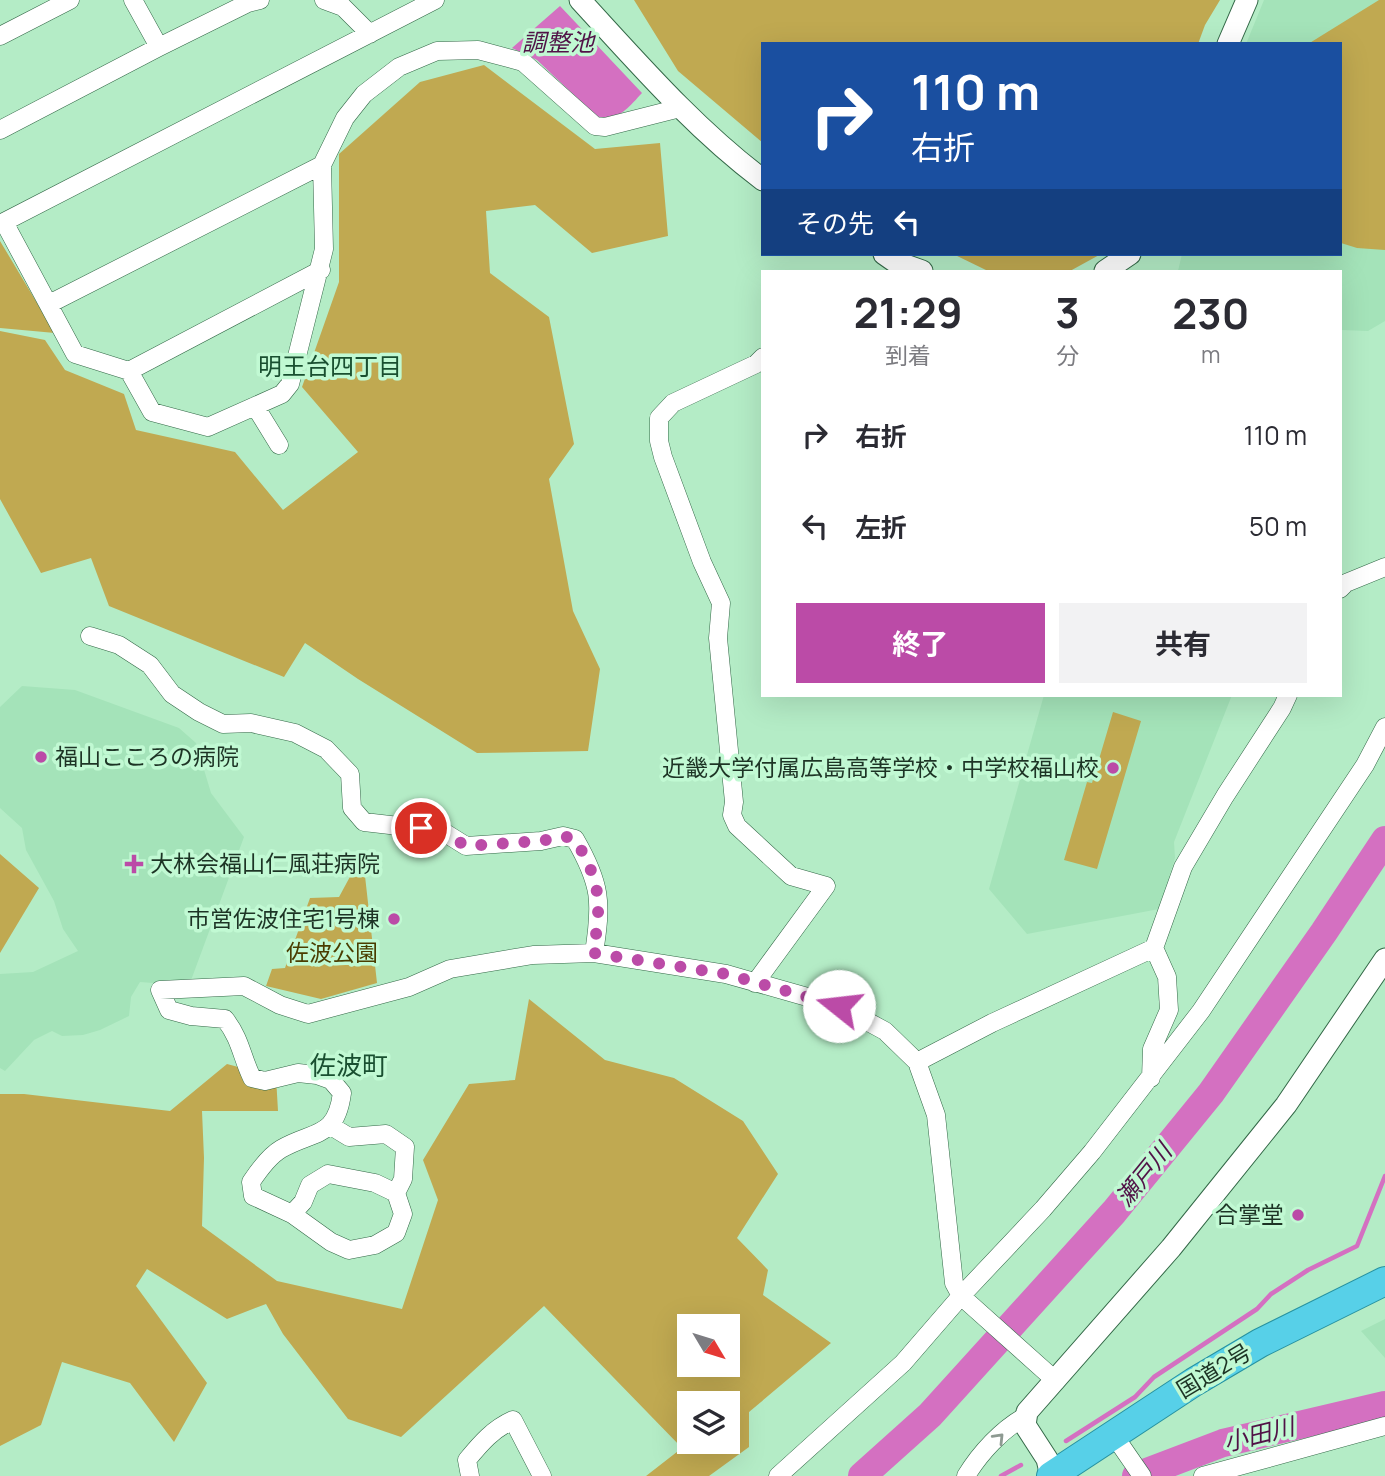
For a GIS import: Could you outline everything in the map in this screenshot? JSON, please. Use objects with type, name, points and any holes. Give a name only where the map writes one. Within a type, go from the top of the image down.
[{"type":"highway","name":"国道2号","points":[[1051,1476],[1128,1456],[1194,1381],[1260,1343],[1385,1281]]},
{"type":"highway","name":"国道2号","points":[[1082,1476],[1128,1456],[1213,1391],[1385,1301]]},
{"type":"street","points":[[0,36],[71,0]]},
{"type":"street","points":[[133,0],[159,47]]},
{"type":"street","points":[[0,130],[159,47],[248,3],[260,0]]},
{"type":"street","points":[[324,0],[343,8],[370,34]]},
{"type":"street","points":[[435,0],[2,223],[75,354],[129,371],[152,412],[208,427],[282,394],[290,384],[321,270],[324,249],[322,165],[345,118],[363,94],[399,67],[437,51],[478,50],[523,62],[595,126],[605,127],[680,108]]},
{"type":"street","points":[[580,0],[680,108],[761,178]]},
{"type":"street","points":[[1229,42],[1247,0]]},
{"type":"street","points":[[49,304],[322,165]]},
{"type":"street","points":[[888,256],[917,270]]},
{"type":"street","points":[[1106,270],[1127,256]]},
{"type":"street","points":[[129,371],[321,270]]},
{"type":"street","points":[[755,983],[826,886],[791,876],[737,826],[732,816],[734,802],[718,638],[721,603],[663,457],[659,441],[659,418],[673,403],[756,364],[761,359]]},
{"type":"street","points":[[255,406],[279,445]]},
{"type":"street","points":[[1342,587],[1385,567]]},
{"type":"street","points":[[90,636],[119,645],[150,665],[172,694],[223,724],[251,723],[295,733],[326,749],[350,774],[352,808],[365,822],[442,831],[466,846],[541,841],[563,836],[575,839],[590,864],[599,894],[599,918],[593,953]]},
{"type":"street","points":[[1151,1078],[1152,1049],[1170,1010],[1167,977],[1154,948],[1183,867],[1287,697]]},
{"type":"street","points":[[778,1476],[903,1363],[964,1298],[1043,1209],[1151,1078],[1201,1012],[1308,853],[1365,765],[1385,727]]},
{"type":"street","points":[[917,1062],[992,1023],[1154,948]]},
{"type":"street","points":[[331,1126],[349,1137],[386,1134],[405,1147],[403,1179],[396,1193],[403,1214],[396,1233],[375,1245],[349,1250],[331,1242],[292,1214],[253,1196],[251,1182],[262,1166],[279,1150],[331,1126],[340,1112],[342,1093],[331,1080],[298,1073],[273,1081],[253,1077],[244,1061],[237,1035],[225,1019],[191,1016],[169,1010],[160,990],[244,986],[280,1005],[308,1014],[409,987],[450,969],[533,955],[593,953],[704,970],[839,1006],[885,1031],[917,1062],[936,1115],[954,1283],[964,1298],[1050,1375]]},
{"type":"street","points":[[970,1469],[1012,1424],[1026,1416],[1050,1375],[1171,1248],[1286,1105],[1385,959]]},
{"type":"street","points":[[292,1214],[303,1202],[310,1185],[328,1174],[375,1184],[396,1193]]},
{"type":"street","points":[[1026,1416],[1026,1425],[1047,1459],[1051,1476]]},
{"type":"street","points":[[470,1476],[467,1460],[498,1427],[513,1420],[542,1476]]},
{"type":"street","points":[[1203,1476],[1385,1426]]},
{"type":"shaded area","points":[[1264,0],[1385,0],[1385,321],[1368,331],[1342,330],[1342,270],[1178,270],[1182,256],[1342,256],[1342,42],[1247,42]]},
{"type":"shaded area","name":"大林会福山仁風荘病院","points":[[22,686],[75,690],[179,728],[196,743],[211,793],[244,837],[190,983],[179,985],[140,982],[131,997],[129,1016],[83,1035],[62,1036],[52,1031],[34,1040],[5,1071],[0,1068],[0,974],[33,972],[78,951],[63,929],[54,901],[26,850],[22,828],[0,808],[0,707]]},
{"type":"shaded area","name":"近畿大学付属広島高等学校・中学校福山校","points":[[1043,697],[1231,697],[1174,842],[1175,858],[1159,909],[1027,934],[989,889]]},
{"type":"shaded area","points":[[1385,1319],[1385,1358],[1361,1331]]},
{"type":"green space","points":[[634,0],[1220,0],[1199,42],[761,42],[761,141],[678,71]]},
{"type":"green space","points":[[1379,0],[1385,0],[1385,250],[1357,248],[1342,243],[1342,42],[1311,42]]},
{"type":"green space","points":[[484,65],[595,149],[660,143],[668,236],[592,253],[535,205],[486,211],[490,273],[549,317],[574,444],[549,479],[573,611],[600,669],[588,751],[477,753],[305,643],[284,677],[109,606],[91,558],[41,573],[0,499],[0,331],[45,340],[65,370],[124,394],[136,430],[235,452],[283,510],[358,452],[302,387],[339,282],[339,154],[420,82]]},
{"type":"green space","points":[[0,241],[55,333],[0,328]]},
{"type":"green space","points":[[957,256],[1097,256],[1072,270],[986,270]]},
{"type":"green space","points":[[1113,712],[1141,721],[1097,869],[1064,860],[1087,782],[1092,783]]},
{"type":"green space","points":[[0,854],[39,888],[0,953]]},
{"type":"green space","name":"佐波公園","points":[[352,873],[365,876],[377,983],[321,999],[266,986],[272,969],[285,968],[310,898],[339,897]]},
{"type":"green space","points":[[529,999],[605,1060],[674,1078],[743,1121],[778,1174],[737,1238],[768,1270],[763,1295],[831,1343],[749,1412],[749,1447],[740,1454],[740,1391],[677,1391],[677,1443],[544,1306],[401,1437],[348,1419],[283,1334],[266,1304],[227,1319],[147,1269],[136,1286],[207,1383],[174,1442],[130,1383],[62,1362],[41,1425],[0,1446],[0,1094],[24,1094],[170,1111],[227,1064],[276,1077],[278,1111],[202,1111],[202,1226],[277,1281],[402,1309],[438,1200],[423,1160],[469,1084],[515,1080]]},
{"type":"green space","points":[[677,1452],[677,1454],[739,1454],[709,1476],[646,1476]]},
{"type":"water","name":"調整池","points":[[560,6],[642,93],[622,113],[603,118],[596,116],[537,60],[512,48]]},
{"type":"waterway","name":"瀬戸川","points":[[862,1476],[930,1415],[1114,1212],[1211,1093],[1385,840]]},
{"type":"waterway","points":[[1066,1441],[1135,1397],[1154,1377],[1257,1309],[1271,1294],[1308,1270],[1357,1246],[1385,1176]]},
{"type":"waterway","name":"小田川","points":[[1136,1476],[1223,1443],[1385,1405]]},
{"type":"waterway","points":[[1001,1476],[1021,1465]]},
{"type":"place","name":"福山こころの病院","points":[[41,757]]},
{"type":"place","name":"近畿大学付属広島高等学校・中学校福山校","points":[[1113,768]]},
{"type":"place","name":"大林会福山仁風荘病院","points":[[134,864]]},
{"type":"place","name":"市営佐波住宅1号棟","points":[[394,919]]},
{"type":"place","name":"合掌堂","points":[[1298,1215]]},
{"type":"district","name":"明王台四丁目","points":[[330,367]]},
{"type":"district","name":"佐波町","points":[[349,1066]]},
{"type":"route","points":[[421,828],[442,831],[466,846],[541,841],[563,836],[575,839],[590,864],[599,894],[599,918],[593,953],[726,974],[839,1006]]}]
